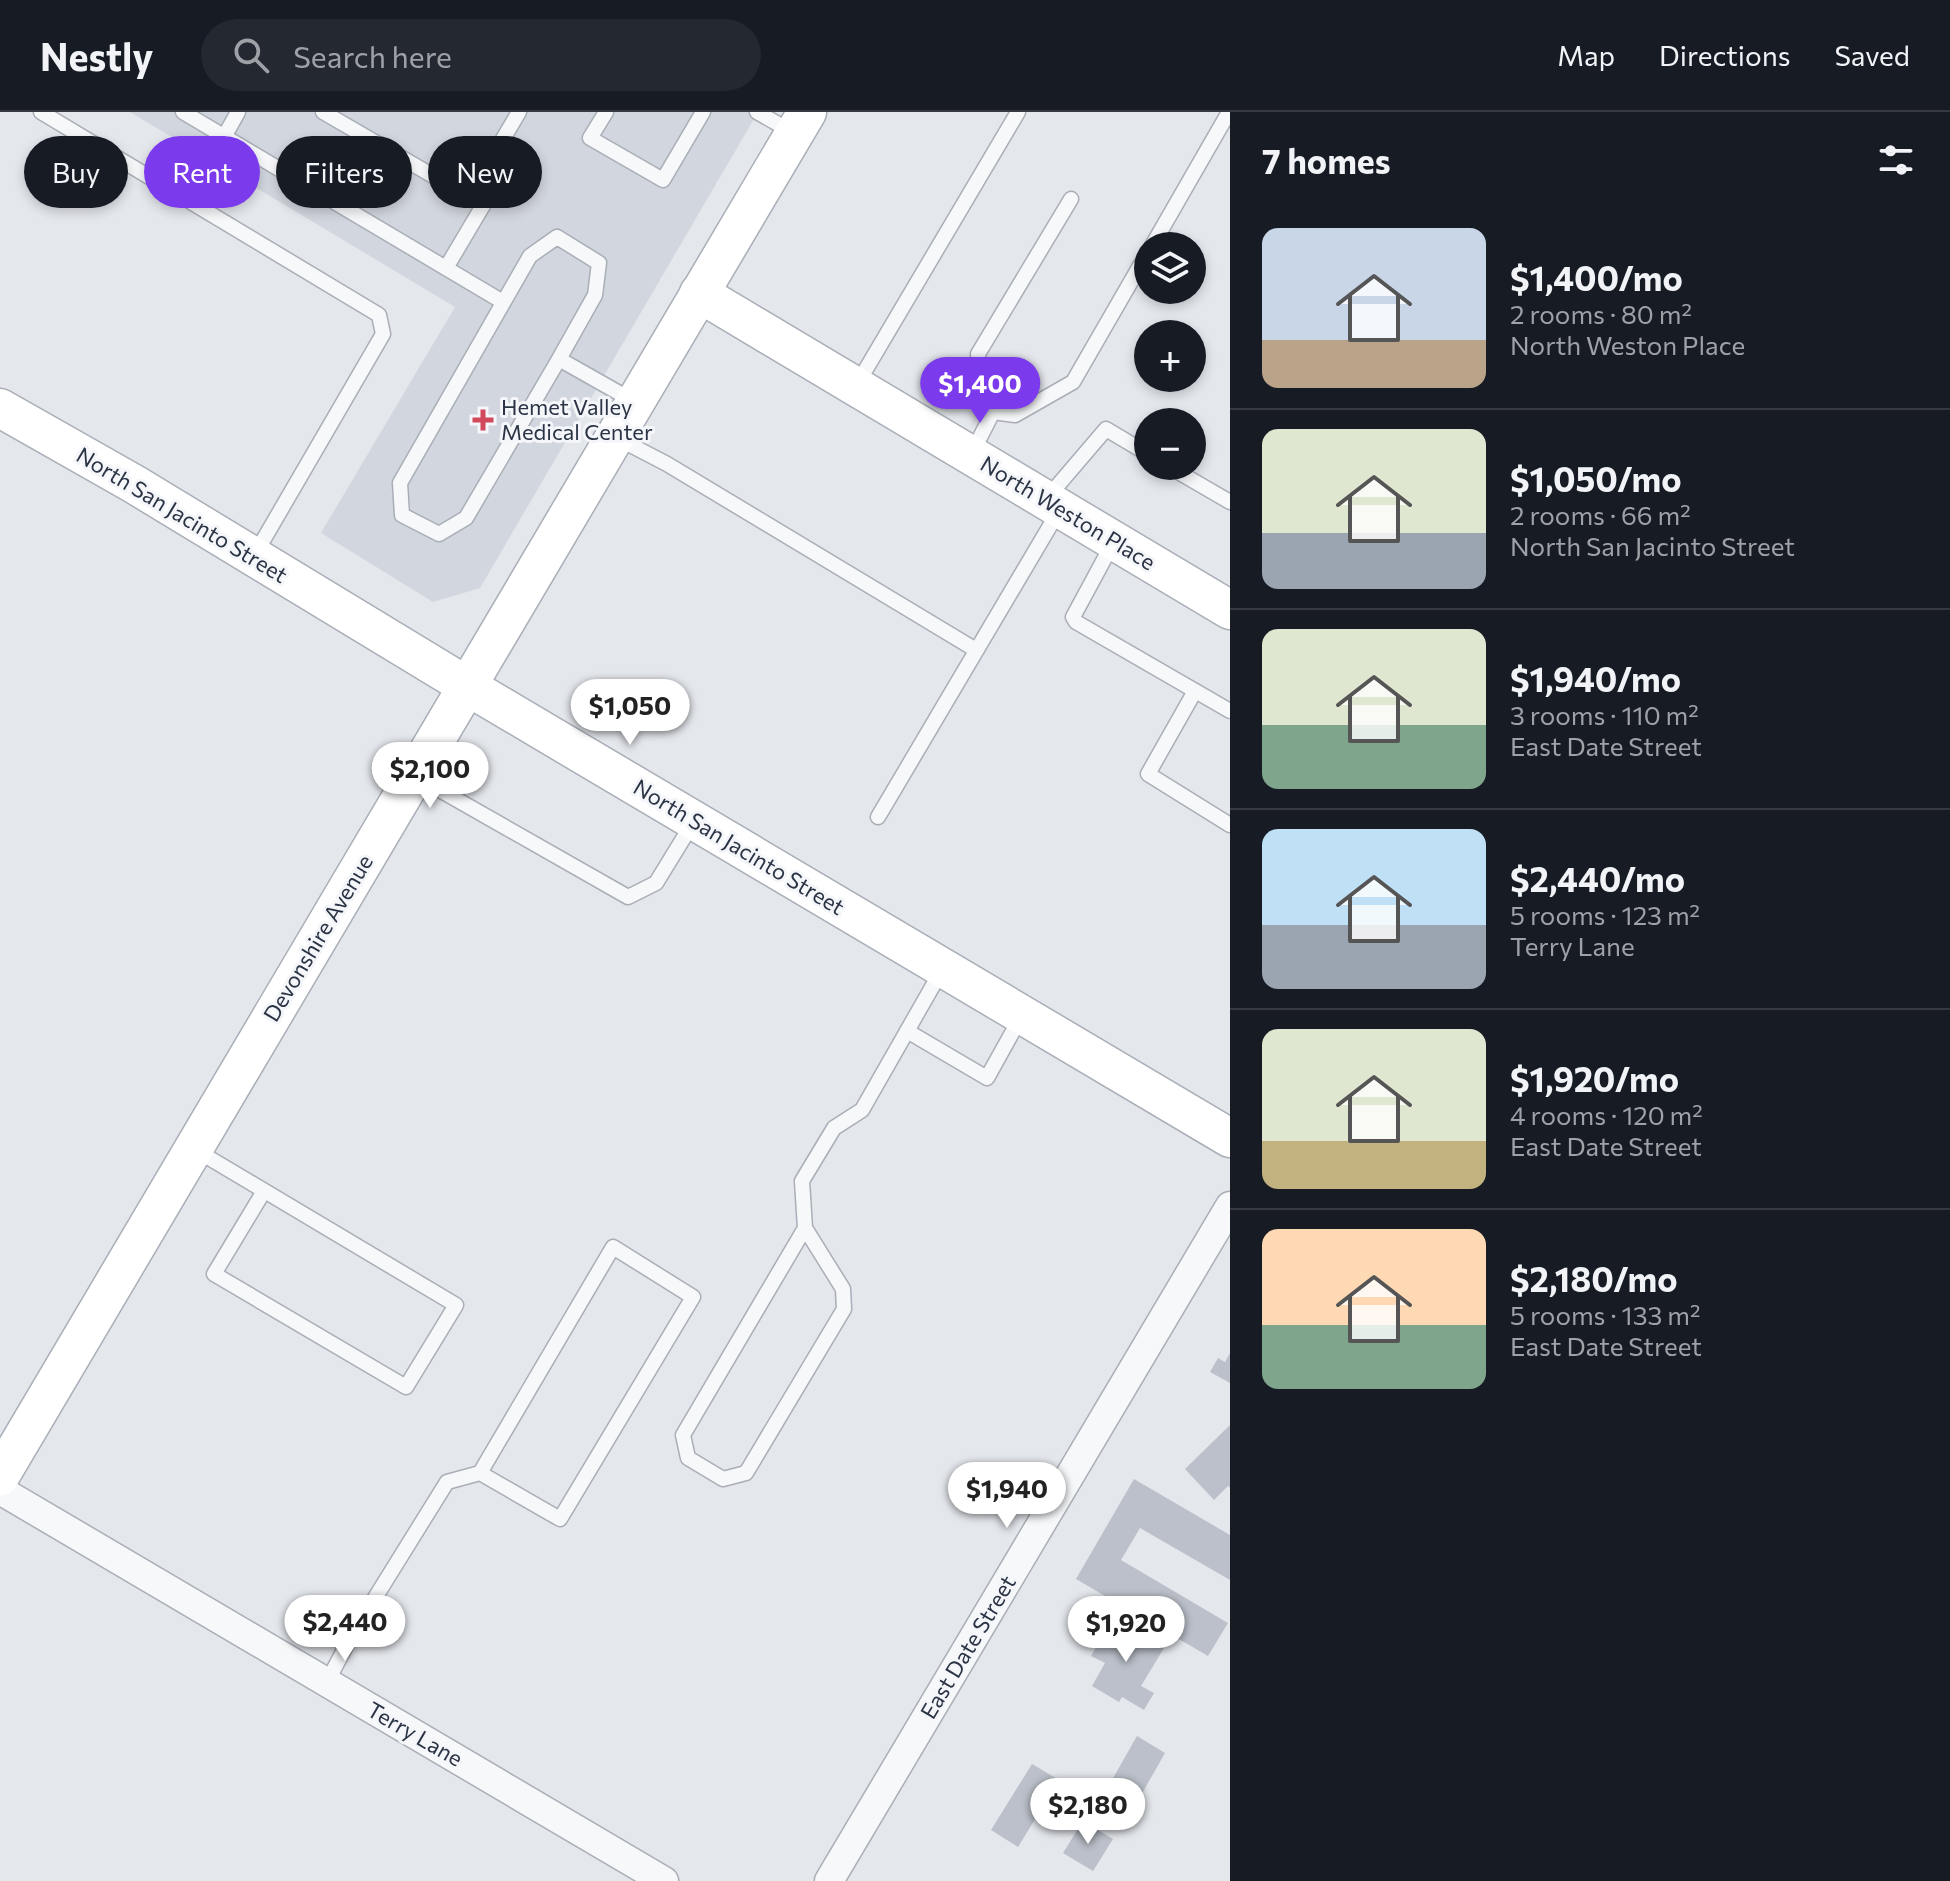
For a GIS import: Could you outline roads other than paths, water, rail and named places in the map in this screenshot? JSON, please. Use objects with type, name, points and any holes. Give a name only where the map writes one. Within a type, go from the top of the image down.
[{"type":"street","name":"Devonshire Avenue","points":[[0,1476],[800,123]]},
{"type":"street","name":"North Weston Place","points":[[699,293],[1230,610]]},
{"type":"street","name":"North San Jacinto Street","points":[[0,408],[1230,1138]]},
{"type":"street","name":"East Date Street","points":[[829,1881],[1230,1206]]},
{"type":"street","name":"Terry Lane","points":[[0,1490],[664,1881]]},
{"type":"lane","points":[[41,112],[379,315],[383,334],[254,556]]},
{"type":"lane","points":[[183,112],[222,136]]},
{"type":"lane","points":[[225,136],[238,112]]},
{"type":"lane","points":[[323,112],[428,173]]},
{"type":"lane","points":[[505,136],[519,112]]},
{"type":"lane","points":[[606,112],[590,138],[663,180],[703,112]]},
{"type":"lane","points":[[757,112],[800,123]]},
{"type":"lane","points":[[856,387],[1018,112]]},
{"type":"lane","points":[[1160,232],[1229,112]]},
{"type":"lane","points":[[260,158],[503,302]]},
{"type":"lane","points":[[993,412],[981,388],[978,354],[1071,199]]},
{"type":"lane","points":[[446,268],[481,208]]},
{"type":"lane","points":[[557,237],[599,263],[595,295],[559,359],[466,518],[439,534],[402,515],[400,483],[530,256],[557,237]]},
{"type":"lane","points":[[993,412],[1015,415],[1073,382],[1134,276]]},
{"type":"lane","points":[[559,359],[635,402]]},
{"type":"lane","points":[[971,455],[993,412]]},
{"type":"lane","points":[[878,817],[976,650],[1053,504],[1106,429],[1134,446]]},
{"type":"lane","points":[[615,436],[667,464],[976,650]]},
{"type":"lane","points":[[1192,480],[1230,502]]},
{"type":"lane","points":[[1114,540],[1073,617],[1076,622],[1230,711]]},
{"type":"lane","points":[[1195,691],[1148,774],[1230,825]]},
{"type":"lane","points":[[414,775],[628,897],[656,883],[694,820]]},
{"type":"lane","points":[[805,1228],[683,1435],[688,1458],[723,1479],[746,1473],[844,1309],[843,1289],[805,1228],[802,1181],[834,1128],[862,1110],[943,968]]},
{"type":"lane","points":[[907,1031],[987,1078],[1023,1015]]},
{"type":"lane","points":[[194,1148],[456,1305],[406,1387],[214,1274],[264,1191]]},
{"type":"lane","points":[[327,1682],[352,1635],[447,1482],[480,1473],[613,1247],[693,1297],[560,1519],[480,1473]]},
{"type":"place","name":"Hemet Valley Medical Center","points":[[483,420]]}]
